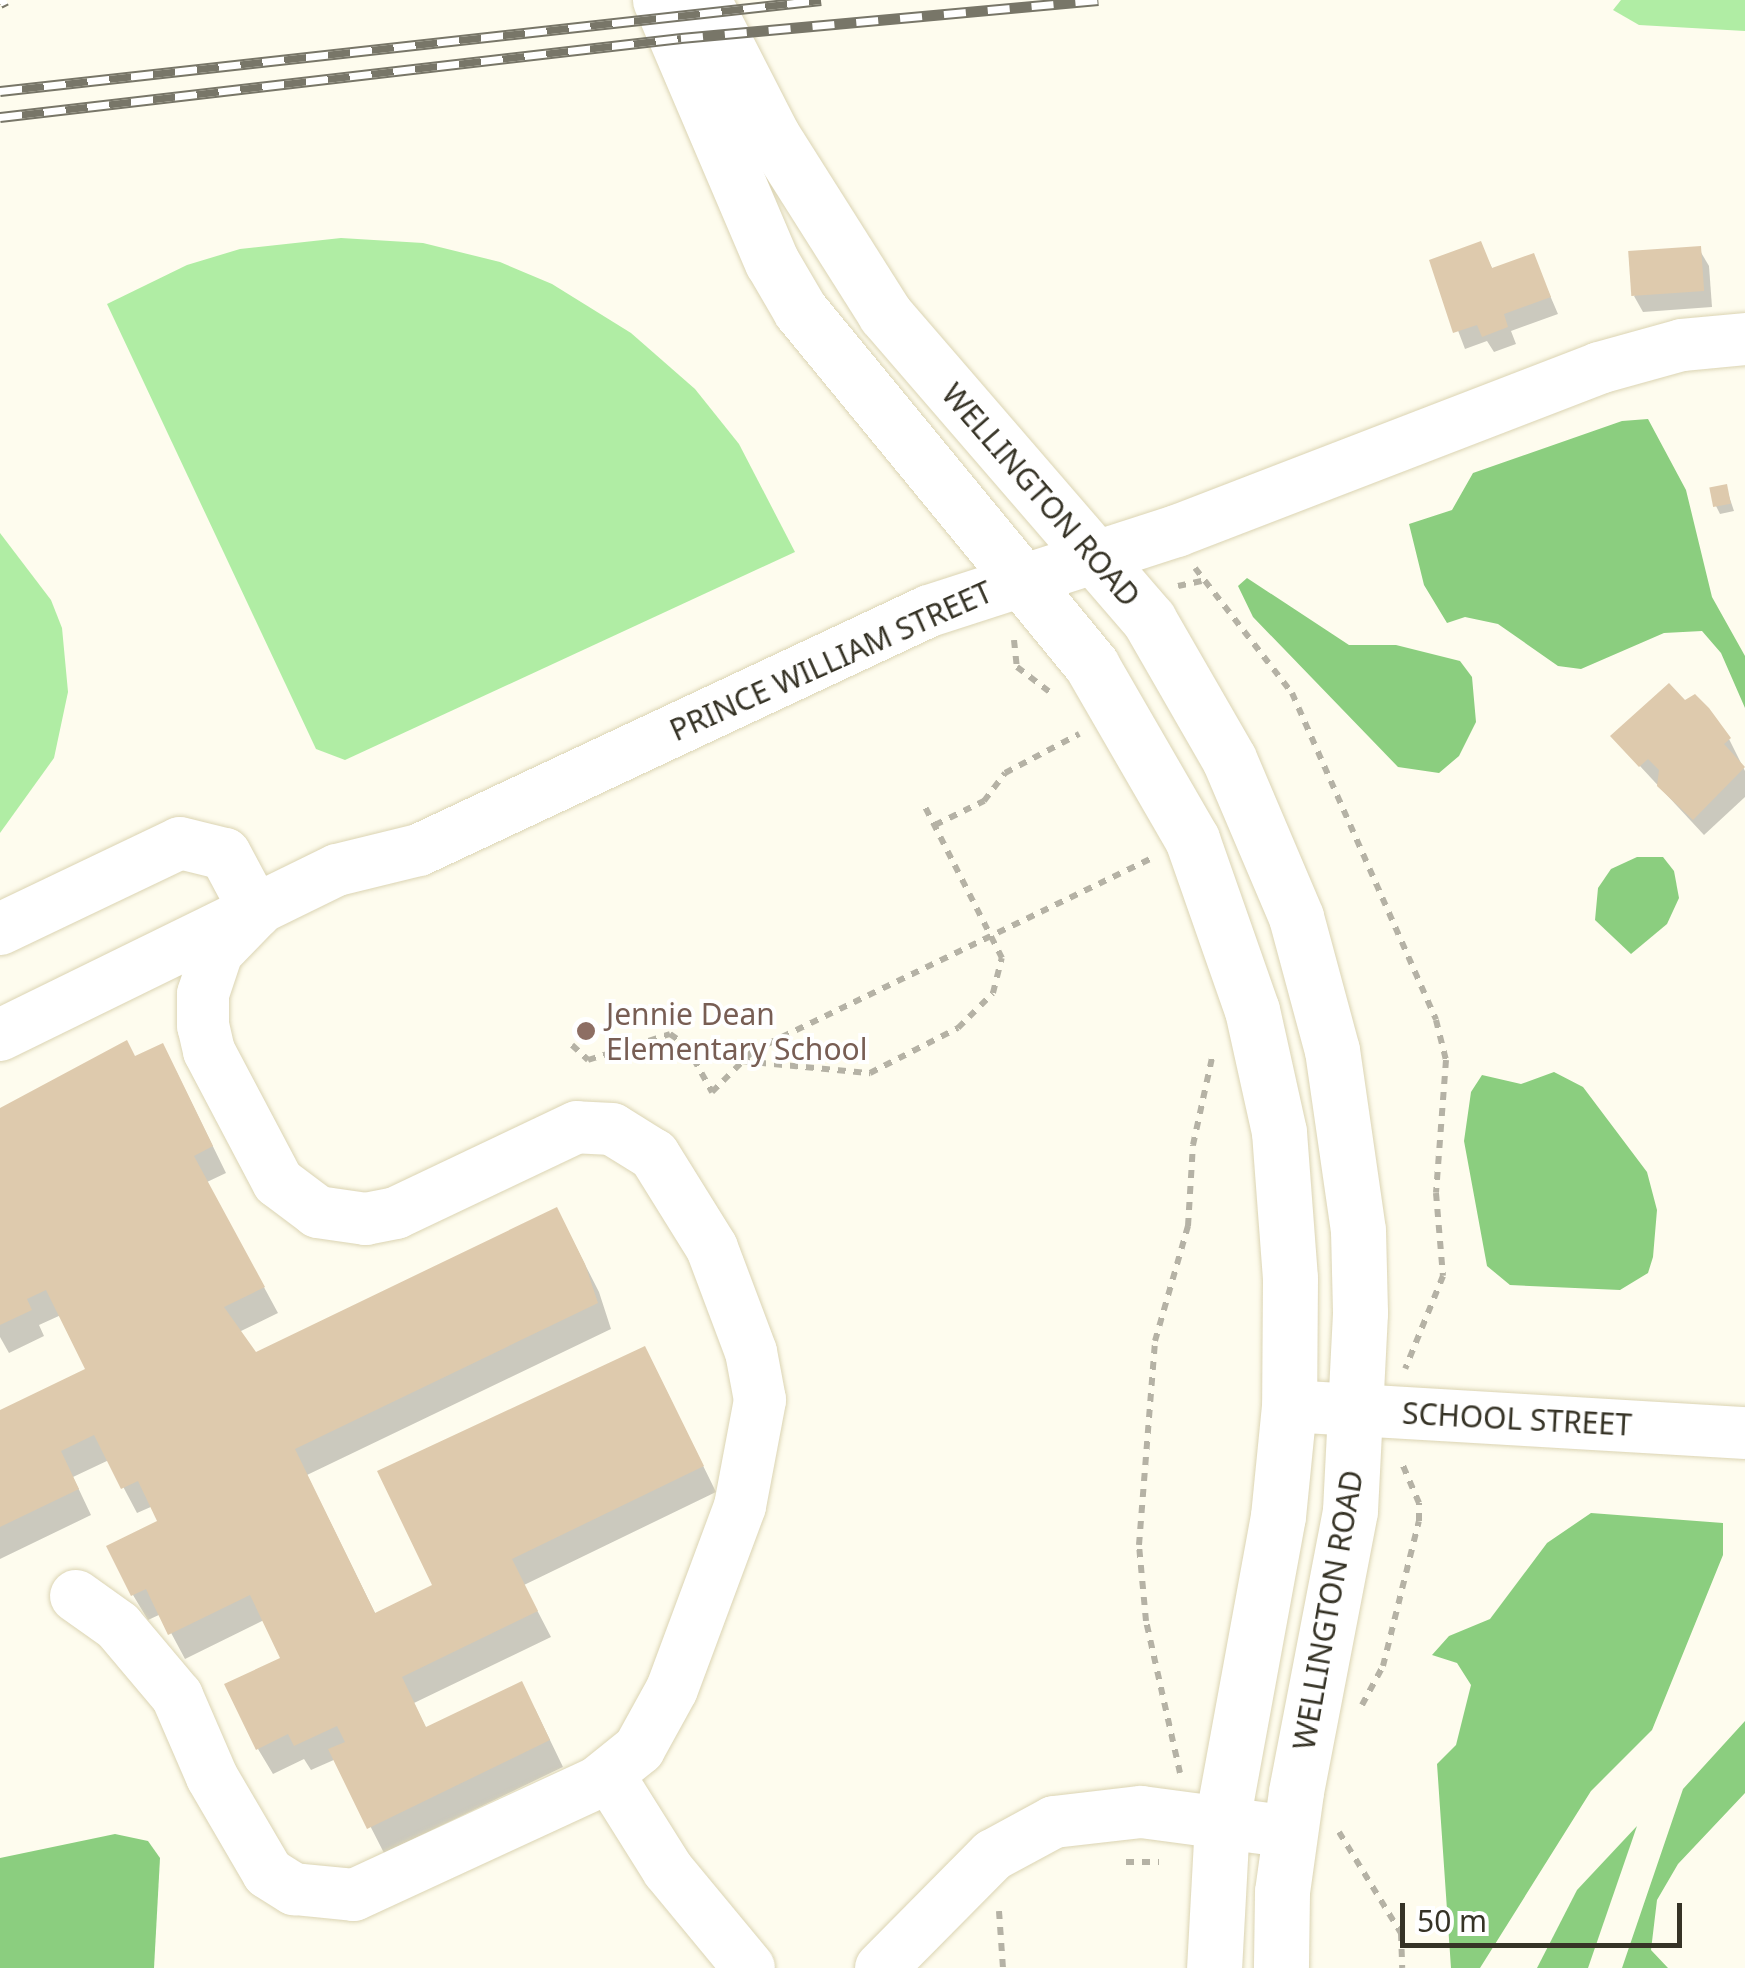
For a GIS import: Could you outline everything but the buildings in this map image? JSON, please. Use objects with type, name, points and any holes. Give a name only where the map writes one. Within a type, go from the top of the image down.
[{"type":"main road","points":[[660,0],[706,94],[772,262],[800,310],[1021,602],[1092,666],[1163,854],[1252,1010],[1280,1132],[1290,1278],[1289,1406],[1278,1516],[1222,1822],[1214,1968]]},
{"type":"main road","name":"WELLINGTON ROAD","points":[[703,0],[772,135],[886,314],[968,415],[1101,558],[1149,620],[1229,759],[1296,917],[1332,1050],[1358,1230],[1358,1409],[1350,1511],[1290,1832],[1281,1968]]},
{"type":"street","name":"PRINCE WILLIAM STREET","points":[[0,1034],[350,865],[419,850],[929,611],[1021,602],[1101,558],[1581,374],[1682,344],[1745,339]]},
{"type":"street","points":[[0,929],[180,844],[225,854],[256,912],[218,952],[203,994],[203,1026],[209,1051],[278,1182],[291,1195],[342,1218],[396,1213],[558,1133],[598,1125],[633,1138],[654,1155],[712,1248],[737,1304],[760,1400],[740,1506],[712,1592],[657,1724],[609,1776],[378,1888],[324,1896],[294,1889],[254,1854],[177,1696],[153,1662],[76,1596]]},
{"type":"street","name":"SCHOOL STREET","points":[[1289,1406],[1745,1433]]},
{"type":"street","points":[[609,1776],[668,1870],[749,1968]]},
{"type":"street","points":[[881,1968],[993,1856],[1054,1822],[1097,1812],[1290,1832]]},
{"type":"path","points":[[1021,602],[1012,647],[1016,668],[1067,706]]},
{"type":"path","points":[[1076,718],[1093,741]]},
{"type":"path","points":[[935,825],[984,801],[1010,770],[1086,730]]},
{"type":"path","points":[[742,1060],[846,1075],[906,1058],[958,1028],[993,992],[1002,964],[924,803]]},
{"type":"path","points":[[572,1045],[588,1060],[670,1034],[686,1045],[712,1092],[742,1060],[1163,854]]},
{"type":"path","points":[[1182,1778],[1146,1621],[1139,1545],[1156,1341],[1188,1226],[1193,1145],[1215,1042]]},
{"type":"path","points":[[1111,1861],[1160,1862],[1172,1854]]},
{"type":"path","points":[[984,1916],[1009,1895]]},
{"type":"path","points":[[996,1906],[1003,1968]]},
{"type":"green space","points":[[1621,0],[1745,0],[1745,31],[1639,25],[1613,10]]},
{"type":"green space","points":[[341,238],[423,243],[500,262],[552,284],[631,333],[695,389],[739,444],[795,552],[345,760],[316,749],[107,304],[187,265],[240,249]]},
{"type":"green space","points":[[1648,419],[1686,490],[1712,597],[1745,656],[1745,708],[1721,653],[1702,631],[1664,633],[1581,669],[1558,666],[1498,624],[1465,617],[1447,623],[1424,585],[1409,524],[1452,510],[1473,473],[1622,421]]},
{"type":"green space","points":[[0,533],[51,600],[62,628],[68,692],[54,758],[0,833]]},
{"type":"green space","points":[[1247,578],[1349,645],[1396,645],[1460,661],[1472,677],[1476,722],[1459,756],[1439,773],[1398,767],[1253,617],[1238,586]]},
{"type":"green space","points":[[1637,857],[1663,857],[1674,871],[1679,898],[1667,924],[1631,954],[1595,920],[1598,888],[1611,869]]},
{"type":"green space","points":[[1554,1072],[1583,1087],[1647,1172],[1657,1210],[1653,1257],[1648,1273],[1620,1290],[1510,1285],[1487,1266],[1464,1141],[1471,1092],[1482,1075],[1521,1084]]},
{"type":"green space","points":[[1591,1513],[1723,1523],[1723,1555],[1652,1730],[1591,1791],[1480,1968],[1451,1968],[1437,1764],[1456,1745],[1471,1685],[1457,1663],[1432,1655],[1449,1636],[1490,1619],[1547,1543]]},
{"type":"green space","points":[[1745,1721],[1745,1793],[1678,1864],[1657,1900],[1651,1950],[1668,1968],[1622,1968],[1683,1789]]},
{"type":"green space","points":[[1637,1826],[1588,1968],[1537,1968],[1577,1890]]},
{"type":"green space","points":[[115,1834],[148,1841],[160,1858],[154,1968],[0,1968],[0,1858]]},
{"type":"railway","points":[[0,3],[6,0]]},
{"type":"railway","points":[[0,91],[821,0]]},
{"type":"railway","points":[[0,117],[681,38],[1098,0]]},
{"type":"place","name":"Jennie Dean Elementary School","points":[[586,1031]]}]
